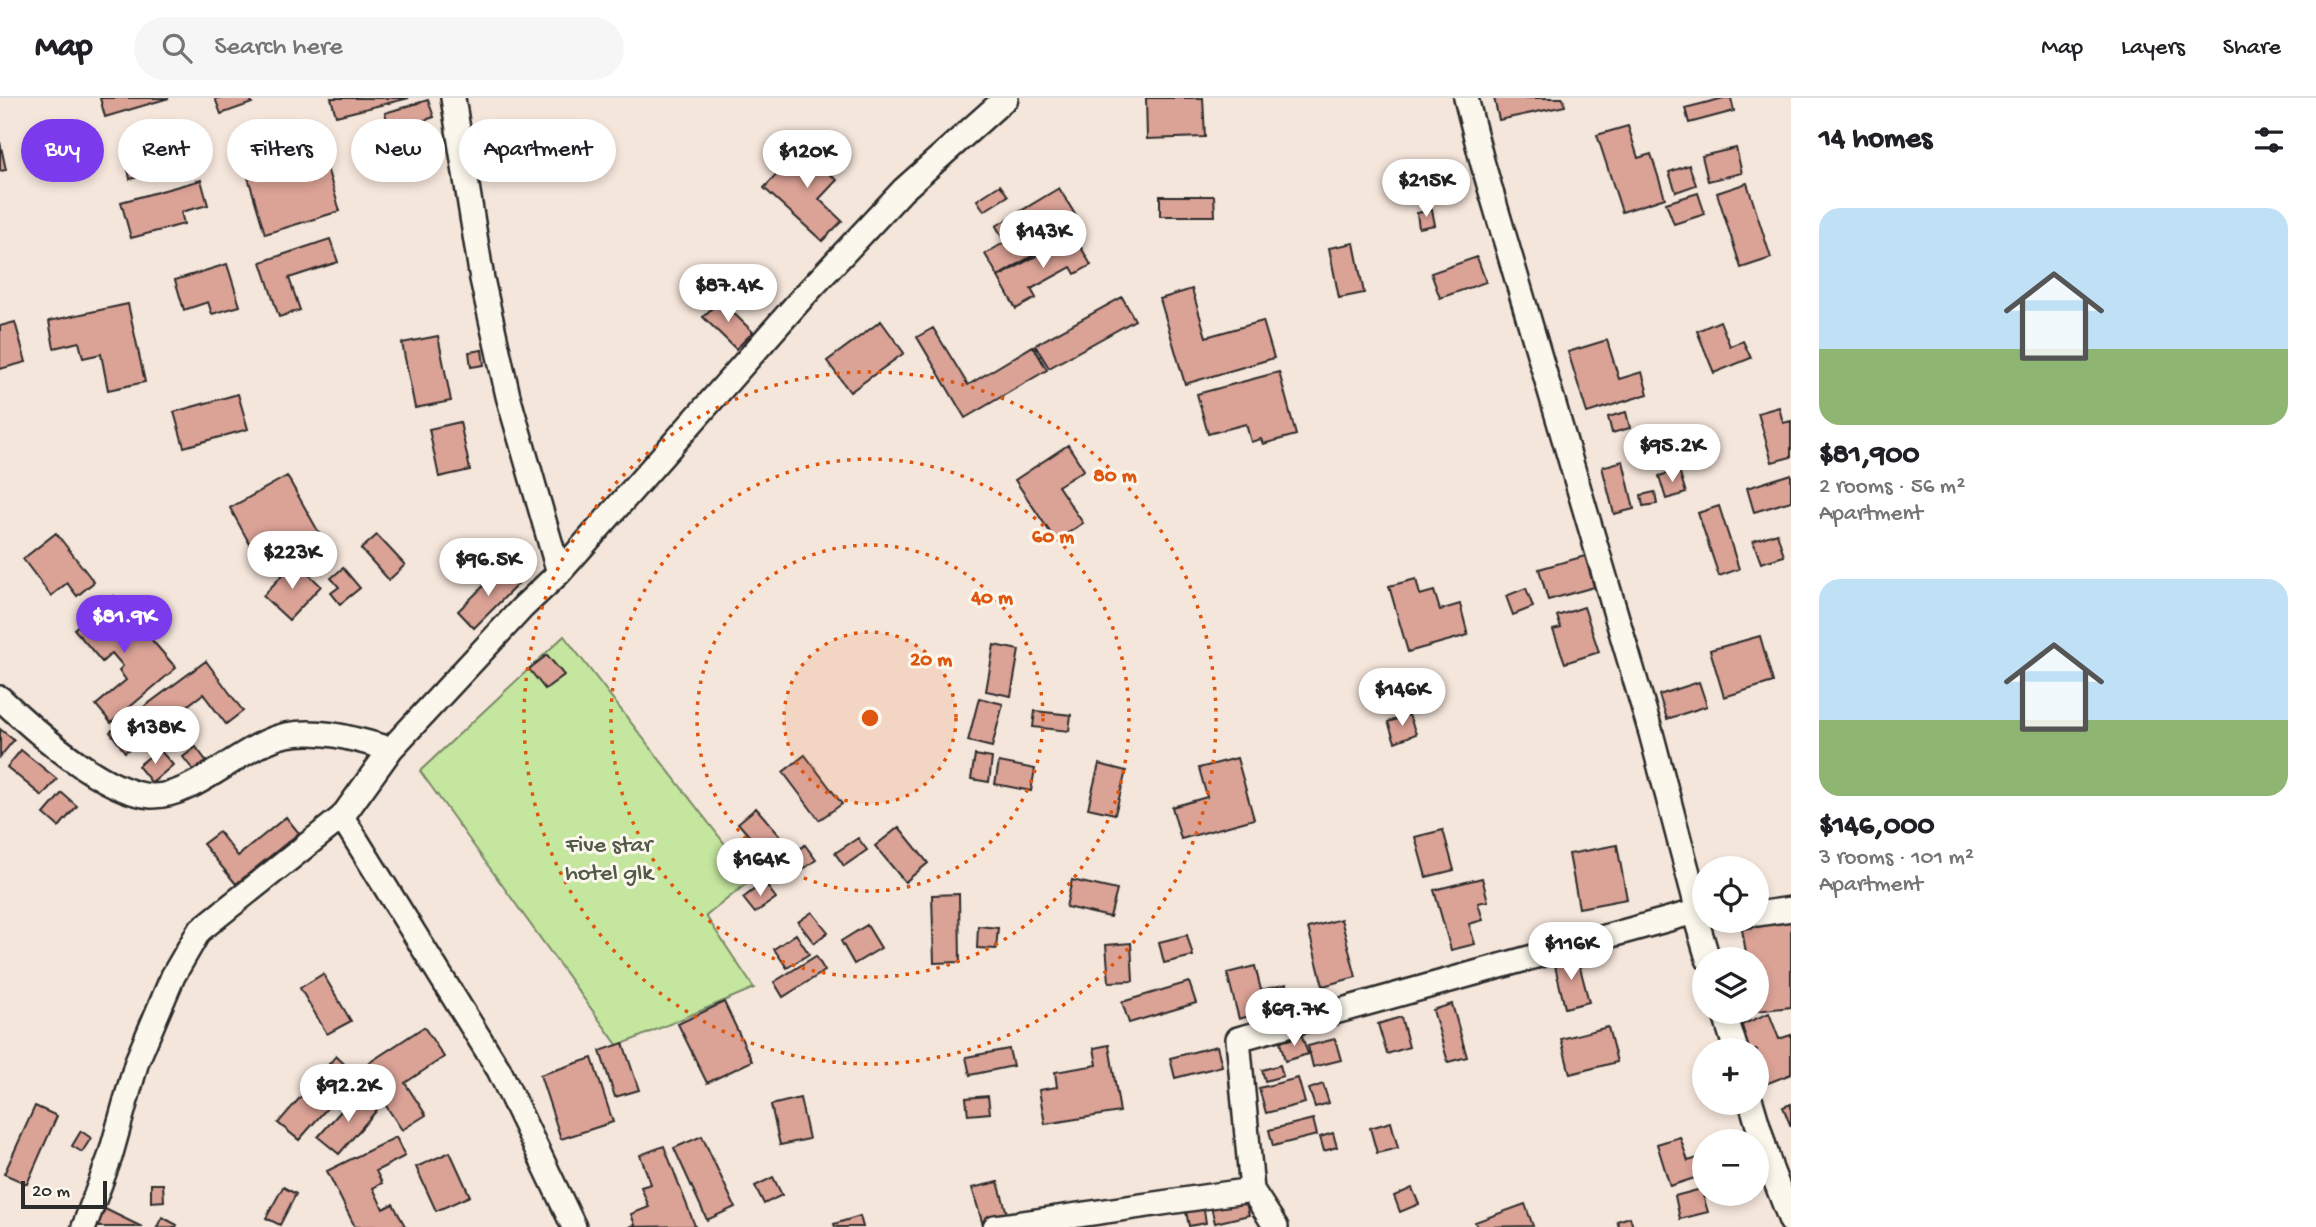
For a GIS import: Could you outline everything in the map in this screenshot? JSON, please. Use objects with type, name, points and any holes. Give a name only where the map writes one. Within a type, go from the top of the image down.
[{"type":"street","points":[[453,98],[482,279],[499,357],[559,573]]},
{"type":"street","points":[[85,1227],[110,1157],[137,1061],[173,976],[199,931],[342,817],[391,749],[523,607],[559,573],[802,298],[903,190],[1006,98]]},
{"type":"street","points":[[1466,98],[1482,161],[1692,879]]},
{"type":"street","points":[[0,698],[45,739],[95,775],[136,793],[153,796],[180,790],[251,750],[285,735],[324,732],[391,749]]},
{"type":"street","points":[[342,817],[499,1070],[575,1227]]},
{"type":"street","points":[[1769,912],[1791,909]]},
{"type":"street","points":[[1276,1227],[1252,1190],[1238,1039],[1692,913]]},
{"type":"street","points":[[1755,1115],[1771,1169],[1791,1221]]},
{"type":"street","points":[[995,1227],[1252,1190]]},
{"type":"green space","name":"Five star hotel glk","points":[[564,636],[752,879],[706,916],[754,988],[618,1046],[420,771]]},
{"type":"building","points":[[100,98],[169,98],[105,117]]},
{"type":"building","points":[[215,98],[250,98],[252,103],[221,114]]},
{"type":"building","points":[[331,98],[409,98],[336,116]]},
{"type":"building","points":[[1146,98],[1203,98],[1205,137],[1147,139]]},
{"type":"building","points":[[1494,98],[1563,98],[1565,106],[1499,120]]},
{"type":"building","points":[[1731,98],[1734,111],[1689,123],[1685,108]]},
{"type":"building","points":[[428,100],[434,117],[387,119],[385,113]]},
{"type":"building","points":[[1628,126],[1638,158],[1651,154],[1665,198],[1622,212],[1597,135]]},
{"type":"building","points":[[809,140],[832,162],[825,170],[837,180],[819,199],[842,221],[822,241],[764,188]]},
{"type":"building","points":[[0,142],[6,170],[0,171]]},
{"type":"building","points":[[1736,148],[1742,173],[1708,181],[1702,156]]},
{"type":"building","points":[[1689,165],[1696,185],[1676,192],[1669,172]]},
{"type":"building","points":[[202,182],[208,205],[181,212],[184,224],[131,238],[121,202]]},
{"type":"building","points":[[249,182],[331,182],[340,211],[265,234]]},
{"type":"building","points":[[1747,183],[1771,258],[1741,268],[1717,193]]},
{"type":"building","points":[[1000,185],[1008,196],[984,211],[977,200]]},
{"type":"building","points":[[1059,188],[1082,226],[998,276],[985,254],[1005,242],[996,226]]},
{"type":"building","points":[[1698,193],[1705,214],[1674,224],[1666,203]]},
{"type":"building","points":[[1160,196],[1214,196],[1215,216],[1160,216]]},
{"type":"building","points":[[1432,210],[1435,225],[1419,228],[1417,213]]},
{"type":"building","points":[[1074,235],[1091,265],[1075,274],[1071,267],[1031,289],[1036,298],[1016,309],[998,277]]},
{"type":"building","points":[[330,239],[338,262],[289,278],[300,310],[279,317],[261,262]]},
{"type":"building","points":[[1354,243],[1364,293],[1339,298],[1329,248]]},
{"type":"building","points":[[1477,257],[1486,282],[1440,298],[1431,273]]},
{"type":"building","points":[[227,264],[240,306],[212,314],[208,302],[184,310],[175,280]]},
{"type":"building","points":[[1192,289],[1206,337],[1263,321],[1274,358],[1185,384],[1160,299]]},
{"type":"building","points":[[1122,297],[1135,320],[1049,368],[1035,345]]},
{"type":"building","points":[[720,300],[753,332],[736,349],[703,317]]},
{"type":"building","points":[[128,304],[145,382],[108,390],[101,354],[83,358],[79,342],[54,348],[49,321]]},
{"type":"building","points":[[881,321],[904,353],[850,392],[827,361]]},
{"type":"building","points":[[1720,321],[1730,346],[1743,341],[1751,358],[1714,373],[1697,331]]},
{"type":"building","points":[[15,322],[26,362],[0,369],[0,326]]},
{"type":"building","points":[[933,328],[968,385],[1033,346],[1047,370],[965,418],[917,337]]},
{"type":"building","points":[[438,336],[451,401],[415,408],[402,343]]},
{"type":"building","points":[[1607,340],[1619,379],[1642,372],[1648,394],[1587,413],[1568,352]]},
{"type":"building","points":[[482,350],[484,365],[471,367],[469,352]]},
{"type":"building","points":[[1279,372],[1296,435],[1263,444],[1261,439],[1251,442],[1246,424],[1208,434],[1197,394]]},
{"type":"building","points":[[238,394],[248,429],[184,447],[174,412]]},
{"type":"building","points":[[1779,407],[1783,423],[1791,421],[1791,457],[1772,462],[1758,413]]},
{"type":"building","points":[[1626,412],[1630,428],[1612,433],[1608,417]]},
{"type":"building","points":[[460,422],[470,470],[439,477],[429,429]]},
{"type":"building","points":[[1068,445],[1084,470],[1058,486],[1083,523],[1056,541],[1015,480]]},
{"type":"building","points":[[1623,461],[1634,509],[1614,514],[1602,467]]},
{"type":"building","points":[[1679,470],[1686,493],[1666,499],[1659,476]]},
{"type":"building","points":[[1791,474],[1791,501],[1754,512],[1747,488]]},
{"type":"building","points":[[287,476],[322,538],[264,570],[230,508]]},
{"type":"building","points":[[1655,492],[1657,504],[1643,506],[1641,495]]},
{"type":"building","points":[[1719,506],[1739,569],[1719,576],[1698,513]]},
{"type":"building","points":[[56,533],[94,582],[77,596],[67,583],[51,596],[23,559]]},
{"type":"building","points":[[1777,533],[1784,556],[1761,563],[1753,541]]},
{"type":"building","points":[[377,535],[405,565],[389,580],[361,549]]},
{"type":"building","points":[[1585,556],[1594,587],[1548,600],[1539,569]]},
{"type":"building","points":[[295,561],[321,586],[289,620],[263,596]]},
{"type":"building","points":[[343,568],[360,588],[340,604],[331,593],[339,587],[331,578]]},
{"type":"building","points":[[502,568],[518,584],[474,628],[458,611]]},
{"type":"building","points":[[1416,579],[1420,595],[1434,591],[1440,610],[1460,604],[1468,635],[1408,652],[1389,586]]},
{"type":"building","points":[[1526,588],[1533,607],[1513,615],[1506,596]]},
{"type":"building","points":[[114,596],[176,668],[111,723],[96,705],[126,680],[119,670],[123,666],[112,653],[102,662],[74,629]]},
{"type":"building","points":[[1584,607],[1599,652],[1565,663],[1553,630],[1561,628],[1557,616]]},
{"type":"building","points":[[1760,636],[1773,682],[1724,697],[1710,650]]},
{"type":"building","points":[[994,645],[1019,650],[1011,696],[986,691]]},
{"type":"building","points":[[547,655],[564,675],[545,689],[529,669]]},
{"type":"building","points":[[206,661],[243,711],[226,724],[203,694],[125,752],[110,732]]},
{"type":"building","points":[[1699,682],[1707,706],[1667,719],[1659,695]]},
{"type":"building","points":[[979,698],[1003,704],[992,747],[968,741]]},
{"type":"building","points":[[1035,711],[1071,715],[1069,731],[1033,727]]},
{"type":"building","points":[[1409,715],[1416,734],[1395,742],[1388,722]]},
{"type":"building","points":[[0,729],[14,740],[0,757]]},
{"type":"building","points":[[196,747],[207,762],[194,771],[183,757]]},
{"type":"building","points":[[159,749],[173,765],[152,783],[138,766]]},
{"type":"building","points":[[21,750],[57,779],[42,796],[7,767]]},
{"type":"building","points":[[805,755],[842,804],[819,820],[783,772]]},
{"type":"building","points":[[975,755],[992,758],[989,782],[971,779]]},
{"type":"building","points":[[1237,758],[1254,819],[1181,839],[1172,807],[1207,797],[1199,768]]},
{"type":"building","points":[[999,762],[1035,769],[1031,791],[995,784]]},
{"type":"building","points":[[1099,764],[1126,771],[1115,814],[1088,808]]},
{"type":"building","points":[[62,793],[77,806],[59,827],[44,814]]},
{"type":"building","points":[[756,808],[787,844],[769,859],[738,823]]},
{"type":"building","points":[[286,817],[299,833],[236,884],[203,844],[219,832],[238,856]]},
{"type":"building","points":[[899,827],[928,863],[905,882],[875,846]]},
{"type":"building","points":[[1443,830],[1454,870],[1426,877],[1415,837]]},
{"type":"building","points":[[858,838],[867,850],[844,866],[835,853]]},
{"type":"building","points":[[805,845],[816,860],[786,881],[775,866]]},
{"type":"building","points":[[1617,845],[1627,899],[1579,908],[1569,854]]},
{"type":"building","points":[[1482,878],[1488,901],[1478,903],[1483,920],[1469,924],[1475,944],[1451,950],[1434,890]]},
{"type":"building","points":[[1072,880],[1117,890],[1110,917],[1066,907]]},
{"type":"building","points":[[764,882],[776,898],[755,913],[743,898]]},
{"type":"building","points":[[959,894],[960,962],[934,963],[932,895]]},
{"type":"building","points":[[812,912],[828,932],[814,943],[798,922]]},
{"type":"building","points":[[1341,919],[1356,977],[1323,986],[1308,928]]},
{"type":"building","points":[[1791,922],[1791,1007],[1769,1010],[1769,947],[1745,947],[1743,933],[1769,933],[1769,925]]},
{"type":"building","points":[[867,925],[881,948],[854,964],[841,941]]},
{"type":"building","points":[[978,926],[998,928],[996,949],[977,948]]},
{"type":"building","points":[[796,934],[809,954],[787,968],[774,949]]},
{"type":"building","points":[[1187,935],[1193,956],[1164,963],[1159,942]]},
{"type":"building","points":[[1131,943],[1133,981],[1109,982],[1106,945]]},
{"type":"building","points":[[816,956],[825,971],[783,997],[774,982]]},
{"type":"building","points":[[1577,956],[1589,1002],[1565,1008],[1554,962]]},
{"type":"building","points":[[1255,966],[1261,990],[1287,984],[1292,1004],[1239,1019],[1227,973]]},
{"type":"building","points":[[323,974],[351,1021],[327,1034],[300,988]]},
{"type":"building","points":[[1189,982],[1196,1003],[1129,1023],[1122,1002]]},
{"type":"building","points":[[724,1002],[752,1061],[707,1083],[678,1024]]},
{"type":"building","points":[[1452,1004],[1467,1057],[1448,1062],[1433,1010]]},
{"type":"building","points":[[1769,1013],[1779,1039],[1791,1035],[1791,1074],[1769,1083],[1769,1038],[1744,1038],[1739,1026],[1769,1024]]},
{"type":"building","points":[[1401,1017],[1409,1047],[1387,1054],[1378,1024]]},
{"type":"building","points":[[424,1027],[444,1057],[405,1083],[426,1115],[402,1130],[361,1068]]},
{"type":"building","points":[[1608,1027],[1617,1062],[1570,1074],[1561,1039]]},
{"type":"building","points":[[1302,1036],[1308,1054],[1285,1061],[1280,1042]]},
{"type":"building","points":[[1335,1039],[1341,1060],[1313,1067],[1308,1046]]},
{"type":"building","points":[[623,1043],[639,1090],[615,1097],[600,1051]]},
{"type":"building","points":[[1109,1045],[1120,1112],[1045,1124],[1039,1090],[1057,1087],[1055,1072],[1097,1065],[1094,1048]]},
{"type":"building","points":[[1217,1046],[1222,1066],[1175,1078],[1170,1058]]},
{"type":"building","points":[[1009,1049],[1013,1066],[970,1075],[966,1057]]},
{"type":"building","points":[[336,1056],[356,1075],[299,1140],[278,1123]]},
{"type":"building","points":[[592,1058],[613,1122],[561,1139],[540,1075]]},
{"type":"building","points":[[1280,1065],[1283,1076],[1265,1081],[1262,1070]]},
{"type":"building","points":[[1298,1078],[1305,1103],[1266,1113],[1259,1088]]},
{"type":"building","points":[[1323,1084],[1329,1103],[1315,1107],[1309,1089]]},
{"type":"building","points":[[357,1093],[377,1110],[339,1154],[318,1137]]},
{"type":"building","points":[[988,1096],[990,1113],[968,1115],[966,1098]]},
{"type":"building","points":[[800,1098],[809,1139],[780,1145],[771,1105]]},
{"type":"building","points":[[1791,1104],[1791,1127],[1783,1107]]},
{"type":"building","points":[[35,1106],[57,1116],[27,1184],[4,1174]]},
{"type":"building","points":[[1313,1119],[1317,1135],[1273,1146],[1269,1130]]},
{"type":"building","points":[[1391,1122],[1398,1148],[1377,1153],[1370,1128]]},
{"type":"building","points":[[81,1131],[91,1138],[82,1152],[72,1146]]},
{"type":"building","points":[[1333,1133],[1337,1147],[1324,1151],[1320,1137]]},
{"type":"building","points":[[702,1136],[735,1207],[707,1220],[674,1148]]},
{"type":"building","points":[[396,1137],[405,1156],[376,1171],[382,1183],[373,1188],[383,1209],[393,1204],[405,1226],[355,1227],[327,1171]]},
{"type":"building","points":[[1680,1137],[1688,1161],[1692,1160],[1692,1179],[1670,1186],[1657,1144]]},
{"type":"building","points":[[664,1146],[695,1226],[629,1227],[635,1225],[631,1214],[649,1207],[641,1187],[651,1184],[640,1155]]},
{"type":"building","points":[[450,1152],[470,1196],[436,1211],[416,1167]]},
{"type":"building","points":[[773,1177],[782,1195],[764,1204],[755,1186]]},
{"type":"building","points":[[998,1182],[1008,1217],[983,1225],[972,1188]]},
{"type":"building","points":[[151,1184],[163,1184],[164,1201],[151,1202]]},
{"type":"building","points":[[283,1187],[296,1194],[280,1225],[266,1218]]},
{"type":"building","points":[[1412,1188],[1419,1204],[1400,1212],[1394,1196]]},
{"type":"building","points":[[1692,1191],[1692,1206],[1706,1206],[1708,1212],[1680,1219],[1675,1196]]},
{"type":"building","points":[[1244,1195],[1249,1215],[1215,1223],[1210,1203]]},
{"type":"building","points":[[1203,1204],[1206,1223],[1189,1226],[1185,1207]]},
{"type":"building","points":[[1525,1204],[1533,1226],[1477,1227],[1475,1222]]},
{"type":"building","points":[[105,1209],[142,1227],[96,1227]]},
{"type":"building","points":[[860,1216],[863,1227],[835,1227],[834,1224]]},
{"type":"building","points":[[162,1217],[177,1225],[176,1227],[157,1227]]},
{"type":"building","points":[[1630,1217],[1633,1227],[1619,1227],[1617,1221]]}]
